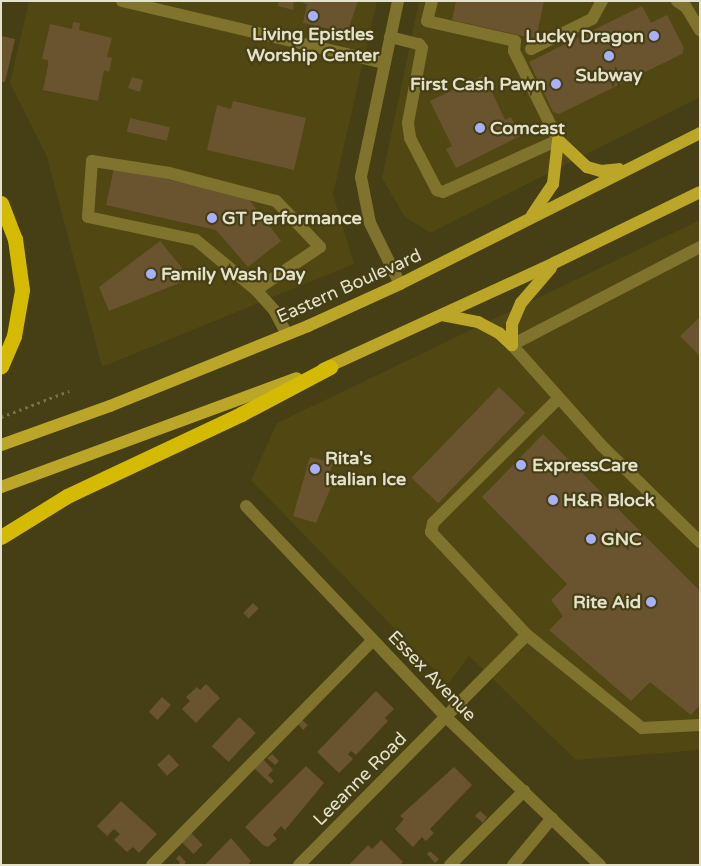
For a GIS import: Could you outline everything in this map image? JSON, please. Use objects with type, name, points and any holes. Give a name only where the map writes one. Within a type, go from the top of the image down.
[{"type":"highway","points":[[1,203],[15,239],[22,290],[14,336],[1,366]]},
{"type":"highway","points":[[1,537],[67,496],[241,414],[330,366]]},
{"type":"main road","name":"Eastern Boulevard","points":[[1,445],[110,406],[287,334],[400,284],[700,132]]},
{"type":"main road","points":[[558,140],[587,167],[601,170],[626,168]]},
{"type":"main road","points":[[528,219],[553,184],[558,140]]},
{"type":"main road","points":[[1,487],[330,366],[554,263],[700,192]]},
{"type":"main road","points":[[671,206],[692,202],[700,204]]},
{"type":"main road","points":[[512,345],[512,324],[521,303],[554,263]]},
{"type":"main road","points":[[442,315],[478,322],[500,333],[512,345]]},
{"type":"street","points":[[122,1],[385,63]]},
{"type":"street","points":[[398,1],[362,157],[362,193],[375,236],[400,284]]},
{"type":"street","points":[[390,37],[419,44],[422,48],[408,123],[410,138],[437,190],[443,192],[558,140],[514,51],[515,41],[427,21],[432,1]]},
{"type":"street","points":[[530,49],[592,19],[602,1]]},
{"type":"street","points":[[677,1],[686,8],[700,30]]},
{"type":"street","points":[[256,290],[320,247],[276,201],[169,173],[92,161],[88,217],[196,240],[256,290],[274,310],[287,334]]},
{"type":"street","points":[[700,246],[512,345],[601,445],[700,542]]},
{"type":"street","points":[[559,398],[433,523],[431,532],[527,635],[642,728],[700,725]]},
{"type":"street","name":"Essex Avenue","points":[[246,506],[446,717],[600,865]]},
{"type":"street","name":"Leeanne Road","points":[[299,865],[527,635]]},
{"type":"street","points":[[152,865],[373,640]]},
{"type":"street","points":[[450,865],[524,791]]},
{"type":"street","points":[[513,865],[552,818]]},
{"type":"path","points":[[1,417],[69,391]]},
{"type":"shaded area","points":[[29,1],[377,1],[333,194],[354,264],[102,367],[47,157],[10,83]]},
{"type":"shaded area","points":[[419,1],[700,1],[700,97],[430,233],[404,216],[382,178]]},
{"type":"shaded area","points":[[700,220],[700,750],[576,760],[469,656],[448,684],[251,480],[277,423]]},
{"type":"building","points":[[279,1],[294,1],[293,10],[278,6]]},
{"type":"building","points":[[298,1],[358,1],[347,33],[303,23],[307,4]]},
{"type":"building","points":[[456,1],[544,1],[536,39],[452,20]]},
{"type":"building","points":[[642,6],[651,23],[667,15],[684,48],[682,54],[559,114],[553,112],[529,62]]},
{"type":"building","points":[[73,22],[80,23],[79,30],[112,38],[107,57],[112,58],[109,72],[104,70],[98,101],[43,90],[48,60],[42,59],[50,24],[72,29]]},
{"type":"building","points":[[1,36],[15,39],[5,82],[1,82]]},
{"type":"building","name":"Comcast","points":[[484,75],[505,120],[511,117],[520,136],[456,168],[446,149],[452,146],[430,101]]},
{"type":"building","points":[[132,77],[143,80],[140,92],[128,88]]},
{"type":"building","points":[[233,101],[306,118],[294,170],[207,150],[217,105],[231,109]]},
{"type":"building","points":[[130,118],[170,127],[167,141],[127,132]]},
{"type":"building","name":"GT Performance","points":[[114,168],[246,196],[281,241],[248,267],[216,230],[106,205]]},
{"type":"building","name":"Family Wash Day","points":[[160,241],[182,268],[187,280],[109,311],[99,287]]},
{"type":"building","points":[[700,317],[700,356],[680,336]]},
{"type":"building","points":[[499,387],[526,413],[438,503],[411,478]]},
{"type":"building","points":[[543,434],[700,591],[700,705],[691,715],[650,682],[631,701],[549,630],[563,616],[551,600],[567,584],[482,497]]},
{"type":"building","points":[[310,457],[333,463],[326,485],[331,487],[316,523],[293,516]]},
{"type":"building","points":[[253,603],[259,609],[249,619],[243,613]]},
{"type":"building","points":[[206,684],[220,698],[196,723],[182,709],[190,701],[186,697],[197,687],[200,690]]},
{"type":"building","points":[[376,691],[394,709],[385,718],[388,721],[356,755],[351,751],[348,754],[353,759],[339,773],[317,752]]},
{"type":"building","points":[[162,697],[171,705],[158,720],[149,712]]},
{"type":"building","points":[[239,717],[256,733],[229,762],[212,746]]},
{"type":"building","points":[[302,720],[308,725],[303,730],[298,724]]},
{"type":"building","points":[[169,754],[179,765],[167,776],[157,765]]},
{"type":"building","points":[[272,754],[279,761],[275,765],[267,758]]},
{"type":"building","points":[[263,759],[273,770],[268,775],[274,781],[271,784],[254,768]]},
{"type":"building","points":[[306,766],[324,783],[285,830],[281,826],[273,835],[277,839],[268,847],[263,845],[245,827]]},
{"type":"building","points":[[454,767],[472,785],[430,829],[434,833],[426,841],[422,837],[413,847],[395,829],[404,819],[400,816]]},
{"type":"building","points":[[121,801],[157,834],[139,853],[133,847],[127,852],[114,840],[120,834],[114,829],[107,836],[97,826]]},
{"type":"building","points":[[480,811],[487,817],[483,823],[475,816]]},
{"type":"building","points":[[190,832],[203,845],[194,854],[181,841]]},
{"type":"building","points":[[231,838],[251,861],[248,865],[205,865]]},
{"type":"building","points":[[381,840],[403,862],[400,865],[349,865],[368,845],[372,849]]},
{"type":"building","points":[[430,851],[439,859],[435,863],[427,854]]},
{"type":"building","points":[[179,855],[186,862],[184,865],[178,865],[180,862],[176,859]]},
{"type":"place","name":"Living Epistles Worship Center","points":[[313,16]]},
{"type":"place","name":"Lucky Dragon","points":[[654,36]]},
{"type":"place","name":"Subway","points":[[609,56]]},
{"type":"place","name":"First Cash Pawn","points":[[556,84]]},
{"type":"place","name":"Comcast","points":[[480,128]]},
{"type":"place","name":"GT Performance","points":[[212,218]]},
{"type":"place","name":"Family Wash Day","points":[[151,274]]},
{"type":"place","name":"ExpressCare","points":[[521,465]]},
{"type":"place","name":"Rita's Italian Ice","points":[[315,469]]},
{"type":"place","name":"H&R Block","points":[[553,500]]},
{"type":"place","name":"GNC","points":[[591,539]]},
{"type":"place","name":"Rite Aid","points":[[651,602]]}]
